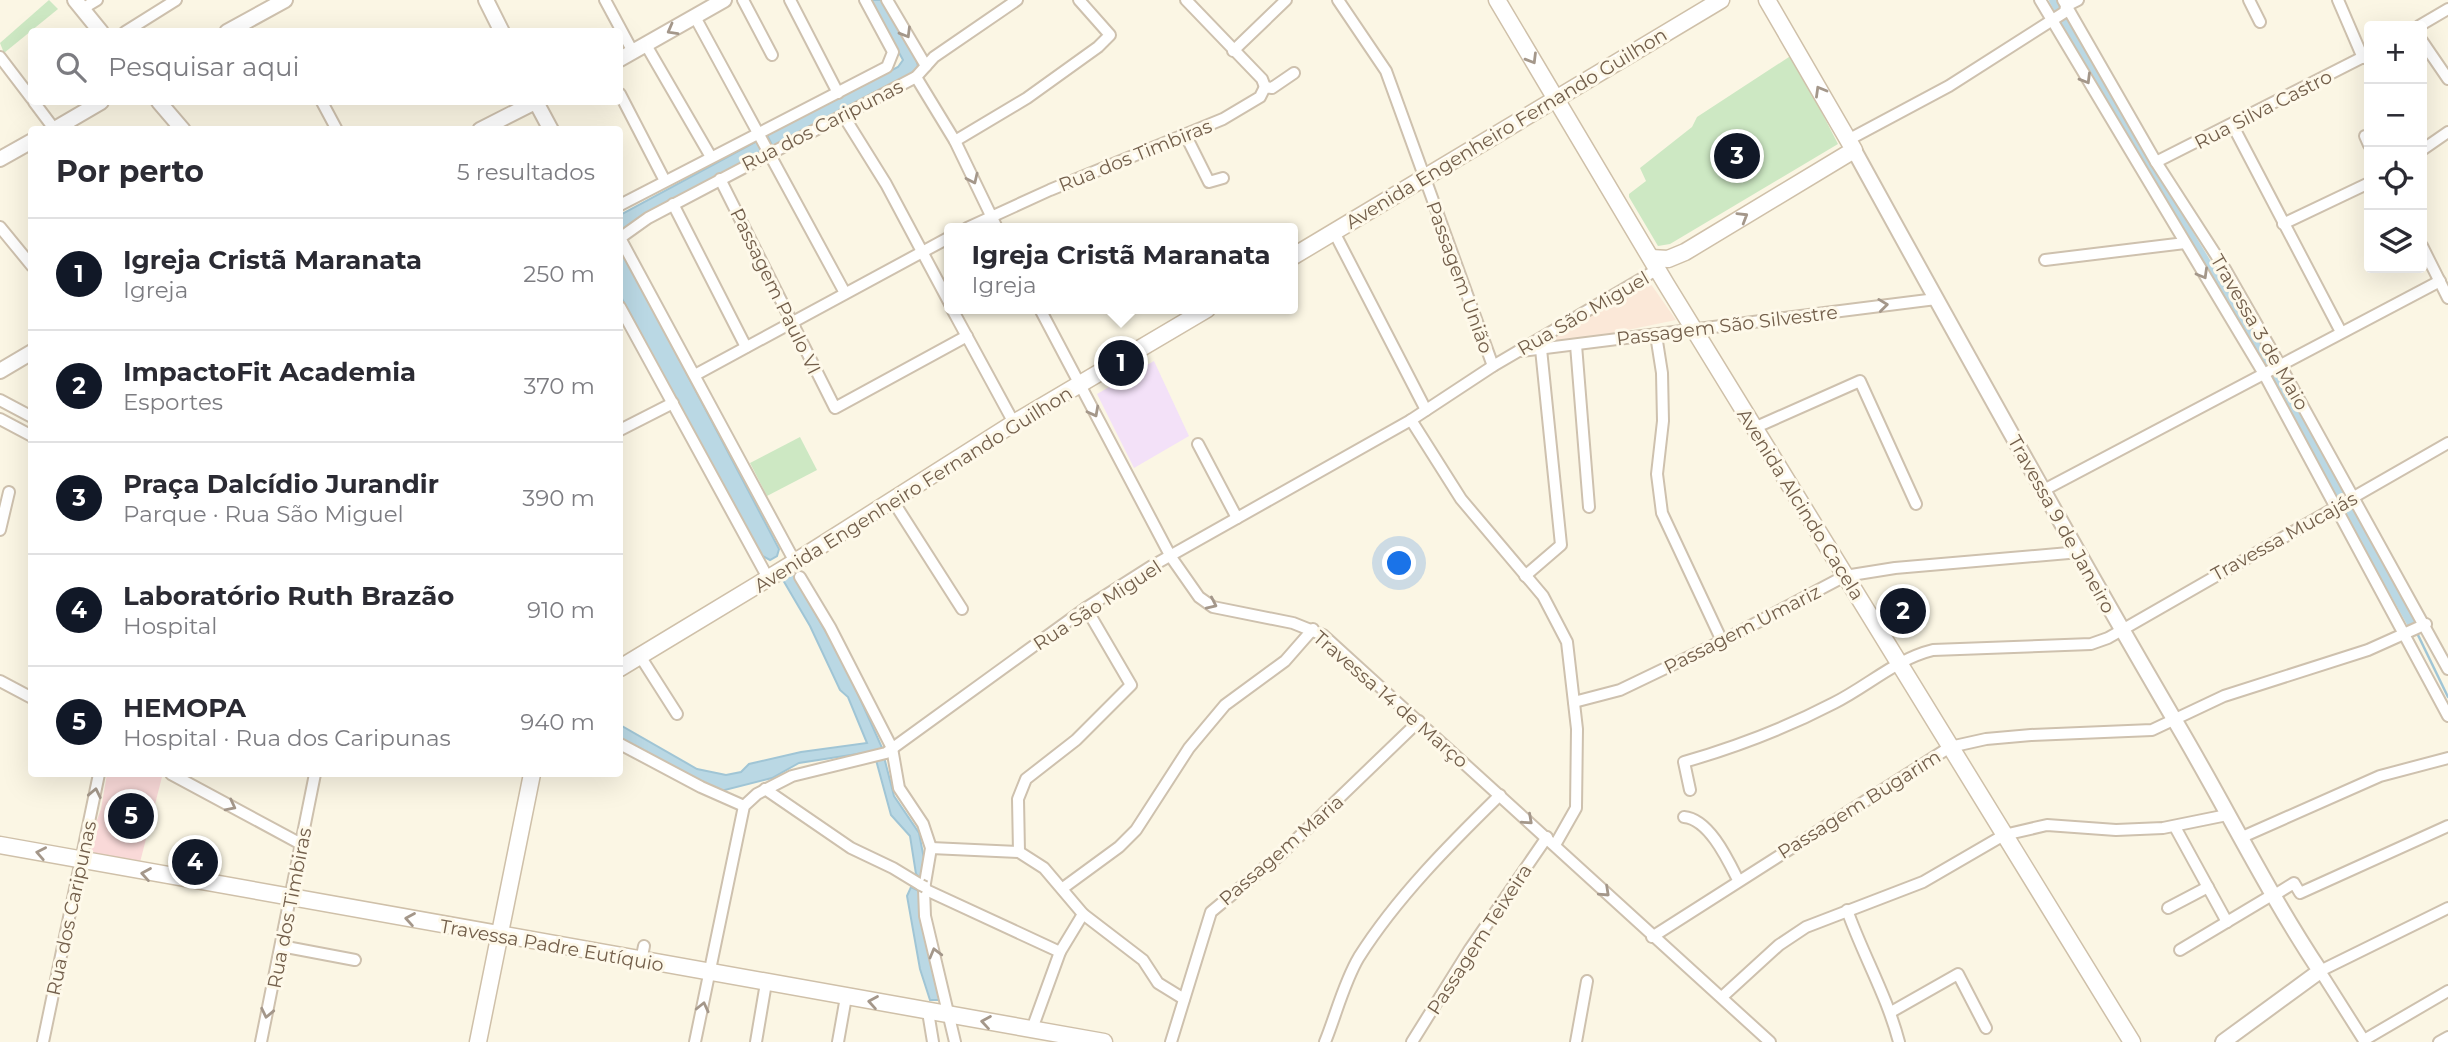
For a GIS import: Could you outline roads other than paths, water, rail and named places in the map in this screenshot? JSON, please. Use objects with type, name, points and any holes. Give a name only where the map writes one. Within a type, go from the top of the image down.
[{"type":"main road","name":"Avenida Alcindo Cacela","points":[[1497,0],[1754,428],[2132,1042]]},
{"type":"main road","name":"Avenida Engenheiro Fernando Guilhon","points":[[1298,254],[1555,97],[1721,0]]},
{"type":"main road","name":"Travessa 9 de Janeiro","points":[[1767,0],[1851,145]]},
{"type":"main road","name":"Rua São Miguel","points":[[1658,270],[1672,265],[1685,253],[1851,145]]},
{"type":"main road","name":"Rua São Miguel","points":[[1658,270],[1668,259],[1685,253]]},
{"type":"main road","name":"Avenida Engenheiro Fernando Guilhon","points":[[627,660],[768,578],[798,570],[893,501],[1014,423],[1199,314]]},
{"type":"main road","points":[[478,1042],[531,777]]},
{"type":"main road","name":"Travessa Padre Eutíquio","points":[[0,845],[501,936],[643,954],[711,973],[1104,1042]]},
{"type":"street","points":[[97,0],[78,5],[98,28]]},
{"type":"street","points":[[131,28],[176,0]]},
{"type":"street","points":[[234,28],[285,0]]},
{"type":"street","points":[[486,0],[500,28]]},
{"type":"street","points":[[605,0],[640,48],[711,157]]},
{"type":"street","points":[[623,57],[724,0]]},
{"type":"street","points":[[743,0],[772,55]]},
{"type":"street","points":[[790,0],[838,93]]},
{"type":"street","name":"Rua dos Caripunas","points":[[623,203],[887,67],[892,52],[866,0]]},
{"type":"street","points":[[887,0],[926,66]]},
{"type":"street","name":"Rua dos Caripunas","points":[[623,236],[673,204],[916,77],[926,66],[1017,0]]},
{"type":"street","points":[[955,141],[1027,98],[1098,47],[1110,34],[1079,0]]},
{"type":"street","points":[[1185,0],[1262,79],[1265,87]]},
{"type":"street","points":[[1233,51],[1286,0]]},
{"type":"street","name":"Passagem União","points":[[1338,0],[1386,71],[1493,366]]},
{"type":"street","name":"Travessa 3 de Maio","points":[[2040,0],[2264,374],[2407,633],[2448,716]]},
{"type":"street","name":"Rua São Miguel","points":[[1851,145],[1949,86],[2051,20],[2065,6],[2078,0]]},
{"type":"street","points":[[2249,0],[2260,22]]},
{"type":"street","points":[[2338,0],[2364,52]]},
{"type":"street","name":"Travessa 3 de Maio","points":[[2065,6],[2157,162],[2225,269],[2424,624],[2444,650],[2448,669]]},
{"type":"street","points":[[2427,21],[2448,9]]},
{"type":"street","points":[[695,17],[845,293]]},
{"type":"street","points":[[2427,48],[2448,79]]},
{"type":"street","points":[[0,57],[28,93]]},
{"type":"street","name":"Rua Silva Castro","points":[[2157,162],[2233,126],[2364,57]]},
{"type":"street","name":"Rua dos Timbiras","points":[[977,223],[1186,136],[1253,102],[1265,87],[1272,88],[1294,73]]},
{"type":"street","points":[[916,77],[955,141],[995,223]]},
{"type":"street","points":[[623,100],[665,181]]},
{"type":"street","points":[[37,105],[52,126]]},
{"type":"street","points":[[59,126],[96,105]]},
{"type":"street","points":[[162,105],[180,126]]},
{"type":"street","points":[[324,105],[335,126]]},
{"type":"street","points":[[488,126],[530,105]]},
{"type":"street","points":[[538,105],[549,126]]},
{"type":"street","points":[[843,114],[944,293]]},
{"type":"street","points":[[2233,126],[2341,332]]},
{"type":"street","points":[[2426,147],[2448,132]]},
{"type":"street","points":[[1186,136],[1209,182],[1223,178]]},
{"type":"street","points":[[0,159],[28,143]]},
{"type":"street","name":"Travessa 9 de Janeiro","points":[[1851,145],[2042,491],[2080,552],[2120,629],[2175,720],[2273,896],[2364,1041]]},
{"type":"street","name":"Passagem Paulo VI","points":[[720,179],[793,320],[831,404],[838,409],[967,336]]},
{"type":"street","points":[[2283,224],[2364,185]]},
{"type":"street","points":[[673,204],[746,346]]},
{"type":"street","points":[[0,227],[28,261]]},
{"type":"street","points":[[1334,232],[1426,410]]},
{"type":"street","points":[[695,375],[944,240]]},
{"type":"street","points":[[623,243],[830,627],[899,788],[923,824],[931,848],[923,887],[926,922],[951,1016],[955,1042]]},
{"type":"street","points":[[2045,260],[2185,243]]},
{"type":"street","points":[[2427,256],[2448,298]]},
{"type":"street","name":"Rua São Miguel","points":[[744,806],[765,789],[792,776],[885,753],[1086,608],[1237,518],[1411,420],[1493,366],[1658,270]]},
{"type":"street","points":[[2042,491],[2440,281]]},
{"type":"street","name":"Passagem São Silvestre","points":[[1519,351],[1936,299]]},
{"type":"street","points":[[623,312],[768,578]]},
{"type":"street","points":[[955,314],[1014,423]]},
{"type":"street","name":"Travessa 14 de Março","points":[[1043,314],[1171,557],[1199,597],[1213,607],[1312,629],[1334,644],[1770,1042]]},
{"type":"street","points":[[1656,335],[1662,373],[1663,422],[1657,474],[1662,513],[1722,642]]},
{"type":"street","points":[[1576,345],[1589,507]]},
{"type":"street","points":[[1525,576],[1560,545],[1541,349]]},
{"type":"street","points":[[0,371],[28,354]]},
{"type":"street","points":[[1754,428],[1860,381],[1916,504]]},
{"type":"street","points":[[0,400],[28,415]]},
{"type":"street","points":[[623,428],[673,403]]},
{"type":"street","points":[[0,419],[28,434]]},
{"type":"street","name":"Passagem Teixeira","points":[[1411,420],[1461,499],[1551,609],[1567,642],[1578,757],[1576,808],[1470,949],[1412,1042]]},
{"type":"street","points":[[1198,444],[1237,518]]},
{"type":"street","name":"Travessa Mucajás","points":[[1690,790],[1684,762],[1771,734],[1836,702],[1914,655],[1933,650],[2091,644],[2336,507],[2447,449]]},
{"type":"street","points":[[0,530],[9,492]]},
{"type":"street","points":[[893,501],[962,609]]},
{"type":"street","name":"Passagem Umariz","points":[[1574,702],[1620,690],[1722,642],[1845,576],[1895,568],[2080,552]]},
{"type":"street","points":[[1019,852],[1017,807],[1026,779],[1076,740],[1131,685],[1086,608]]},
{"type":"street","name":"Passagem Bugarim","points":[[1653,937],[1738,880],[1950,747],[1986,739],[2152,730],[2236,691],[2368,650],[2424,624]]},
{"type":"street","points":[[1063,888],[1119,847],[1136,830],[1189,748],[1225,705],[1285,661],[1312,629]]},
{"type":"street","points":[[627,660],[677,714]]},
{"type":"street","points":[[0,681],[28,696]]},
{"type":"street","name":"Passagem Maria","points":[[1171,1042],[1211,912],[1281,854],[1419,721]]},
{"type":"street","points":[[623,746],[701,787],[744,806],[695,1042]]},
{"type":"street","points":[[2240,838],[2380,776],[2448,758]]},
{"type":"street","name":"Rua dos Caripunas","points":[[43,1042],[98,777]]},
{"type":"street","points":[[177,777],[301,844]]},
{"type":"street","name":"Rua dos Timbiras","points":[[261,1042],[314,777]]},
{"type":"street","points":[[765,789],[850,848],[894,868],[923,887],[1060,952]]},
{"type":"street","points":[[1325,1042],[1358,959],[1435,862],[1500,794]]},
{"type":"street","points":[[1722,997],[1779,945],[1806,927],[1923,882],[2004,835],[2047,825],[2116,830],[2175,827],[2227,815]]},
{"type":"street","points":[[1684,817],[1690,818],[1705,830],[1725,853],[1738,880]]},
{"type":"street","points":[[2180,950],[2294,883],[2300,893],[2448,826]]},
{"type":"street","points":[[2175,827],[2227,922]]},
{"type":"street","points":[[931,848],[1019,852],[1044,868],[1083,914],[1143,960],[1158,983],[1184,999]]},
{"type":"street","points":[[2168,908],[2208,887]]},
{"type":"street","points":[[2223,1042],[2320,971],[2448,908]]},
{"type":"street","points":[[1847,910],[1861,952],[1891,1012],[1899,1042]]},
{"type":"street","points":[[1032,1029],[1060,952],[1083,914]]},
{"type":"street","points":[[281,946],[355,960]]},
{"type":"street","points":[[1891,1012],[1958,974],[1986,1028]]},
{"type":"street","points":[[1576,1042],[1587,981]]},
{"type":"street","points":[[755,1042],[766,983]]},
{"type":"street","points":[[2364,1041],[2448,991]]},
{"type":"street","points":[[838,1042],[846,997]]},
{"type":"street","points":[[928,1012],[933,1042]]},
{"type":"street","points":[[2439,1042],[2448,1037]]},
{"type":"water","points":[[870,0],[882,0],[910,47],[918,70],[773,147],[767,135],[898,67],[903,60]]},
{"type":"water","points":[[757,141],[762,151],[623,230],[623,213]]},
{"type":"water","points":[[623,253],[779,549],[777,556],[770,560],[759,554],[623,301]]},
{"type":"water","points":[[792,573],[845,665],[883,750],[799,763],[772,778],[717,792],[623,743],[623,727],[697,769],[726,775],[741,772],[749,764],[801,752],[867,743],[848,697],[840,690],[810,626],[783,580]]},
{"type":"water","points":[[884,757],[894,796],[919,833],[925,864],[923,881],[916,874],[910,836],[891,815],[876,760]]},
{"type":"water","points":[[911,887],[921,892],[943,1000],[930,1000],[920,969],[907,896]]},
{"type":"waterway","points":[[2054,0],[2146,164],[2271,370],[2414,627]]},
{"type":"waterway","points":[[2417,633],[2448,697]]},
{"type":"place","name":"Praça Dalcídio Jurandir","points":[[1737,156]]},
{"type":"place","name":"Igreja Cristã Maranata","points":[[1121,363]]},
{"type":"place","name":"ImpactoFit Academia","points":[[1903,611]]},
{"type":"place","name":"HEMOPA","points":[[131,816]]},
{"type":"place","name":"Laboratório Ruth Brazão","points":[[195,862]]}]
